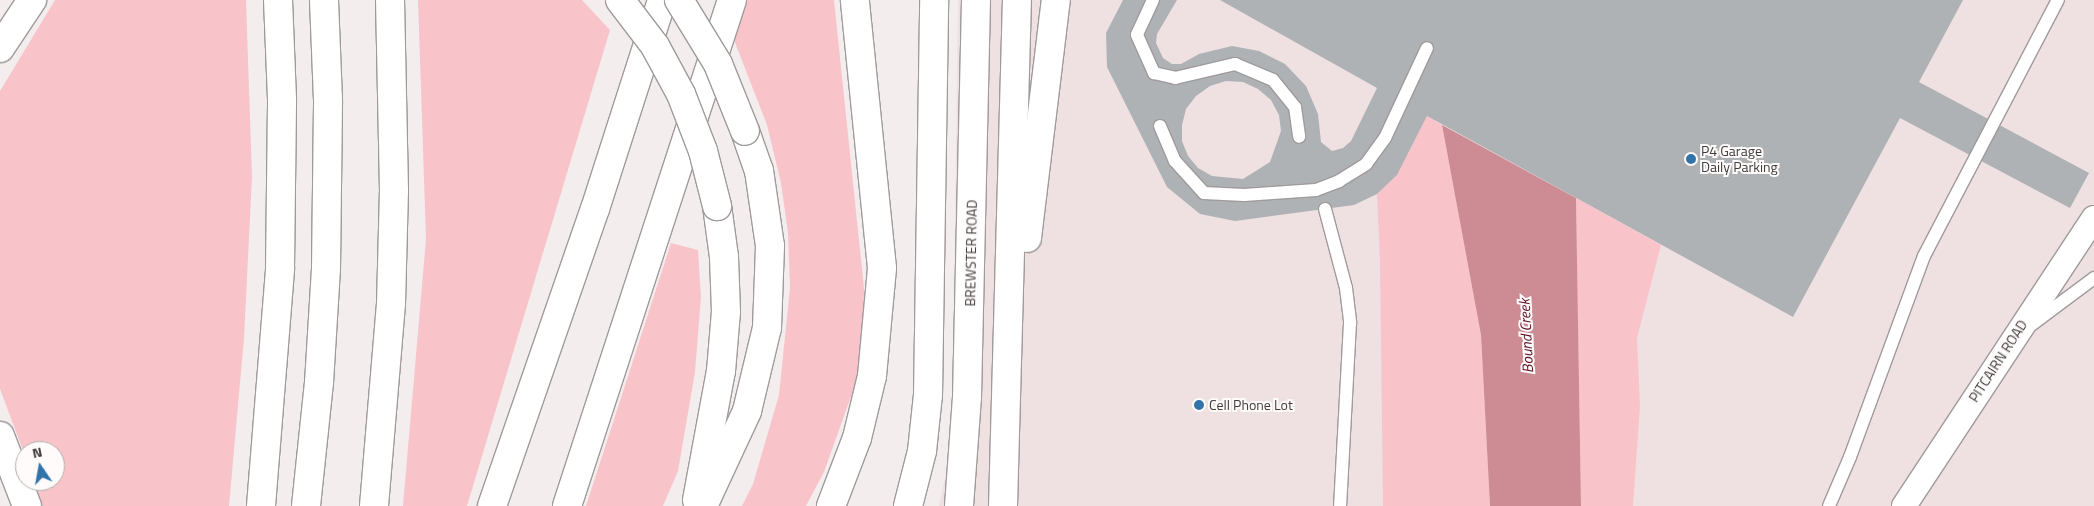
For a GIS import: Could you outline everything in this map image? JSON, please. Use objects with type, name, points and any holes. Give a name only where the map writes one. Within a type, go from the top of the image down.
[{"type":"main road","points":[[0,48],[32,0]]},
{"type":"main road","points":[[261,506],[280,259],[282,109],[278,0]]},
{"type":"main road","points":[[306,506],[319,383],[326,269],[328,100],[324,0]]},
{"type":"main road","points":[[374,506],[392,276],[394,153],[390,0]]},
{"type":"main road","points":[[620,0],[655,46],[681,94],[703,152],[717,206],[724,257],[724,342],[716,399],[696,506]]},
{"type":"main road","points":[[595,209],[617,125],[642,0]]},
{"type":"main road","points":[[492,506],[595,209],[662,0]]},
{"type":"main road","points":[[679,0],[718,64],[745,131],[758,171],[768,227],[771,272],[767,328],[747,411],[703,506]]},
{"type":"main road","points":[[567,506],[732,0]]},
{"type":"main road","points":[[831,506],[857,438],[870,385],[881,276],[878,214],[855,0]]},
{"type":"main road","points":[[908,506],[922,451],[928,395],[934,0]]},
{"type":"main road","name":"BREWSTER ROAD","points":[[959,506],[968,379],[976,0]]},
{"type":"main road","points":[[1003,506],[1017,0]]},
{"type":"main road","points":[[1007,401],[1056,0]]},
{"type":"main road","points":[[0,436],[27,506]]},
{"type":"street","name":"PITCAIRN ROAD","points":[[1904,506],[2011,340],[2094,218]]},
{"type":"lane","points":[[1153,0],[1137,35],[1154,73],[1175,78],[1235,64],[1273,80],[1294,107],[1298,137]]},
{"type":"lane","points":[[1829,506],[1933,236],[2058,0]]},
{"type":"lane","points":[[1160,126],[1175,160],[1204,193],[1244,195],[1316,190],[1339,181],[1366,164],[1385,138],[1427,48]]},
{"type":"lane","points":[[1325,208],[1346,288],[1350,322],[1340,506]]},
{"type":"lane","points":[[2011,340],[2094,278]]},
{"type":"shaded area","points":[[55,0],[246,0],[252,177],[244,338],[229,506],[43,506],[38,491],[65,491],[65,441],[19,441],[0,389],[0,91]]},
{"type":"shaded area","points":[[418,0],[582,0],[610,30],[467,506],[403,506],[426,239]]},
{"type":"shaded area","points":[[747,0],[834,0],[865,298],[859,374],[824,472],[806,506],[742,506],[753,484],[779,395],[790,288],[788,233],[781,183],[767,125],[734,40]]},
{"type":"shaded area","points":[[958,0],[2094,0],[2094,506],[939,506],[952,445]]},
{"type":"shaded area","points":[[1427,116],[1442,125],[1481,335],[1490,506],[1383,506],[1380,259],[1377,194],[1397,175]]},
{"type":"shaded area","points":[[1576,198],[1661,245],[1637,338],[1640,406],[1633,506],[1581,506]]},
{"type":"shaded area","points":[[671,243],[698,250],[701,297],[695,372],[678,471],[663,506],[586,506]]},
{"type":"water","name":"Bound Creek","points":[[1442,125],[1576,198],[1581,506],[1490,506],[1481,335]]},
{"type":"building","name":"P4 Garage Daily Parking","points":[[1123,0],[1177,0],[1157,34],[1156,43],[1163,58],[1172,64],[1181,64],[1199,54],[1232,46],[1259,51],[1285,64],[1306,86],[1318,114],[1321,142],[1332,151],[1343,148],[1351,141],[1377,88],[1220,0],[1963,0],[1919,82],[2089,173],[2070,208],[1900,118],[1793,317],[1427,116],[1397,175],[1377,194],[1354,205],[1235,221],[1200,214],[1167,187],[1107,67],[1106,33]],"holes":[[[1226,81],[1243,82],[1258,89],[1271,100],[1279,115],[1281,131],[1270,162],[1243,179],[1212,176],[1198,168],[1188,156],[1182,141],[1182,125],[1186,109],[1196,96],[1210,86]]]},
{"type":"place","name":"P4 Garage Daily Parking","points":[[1691,159]]},
{"type":"place","name":"Cell Phone Lot","points":[[1199,405]]}]
